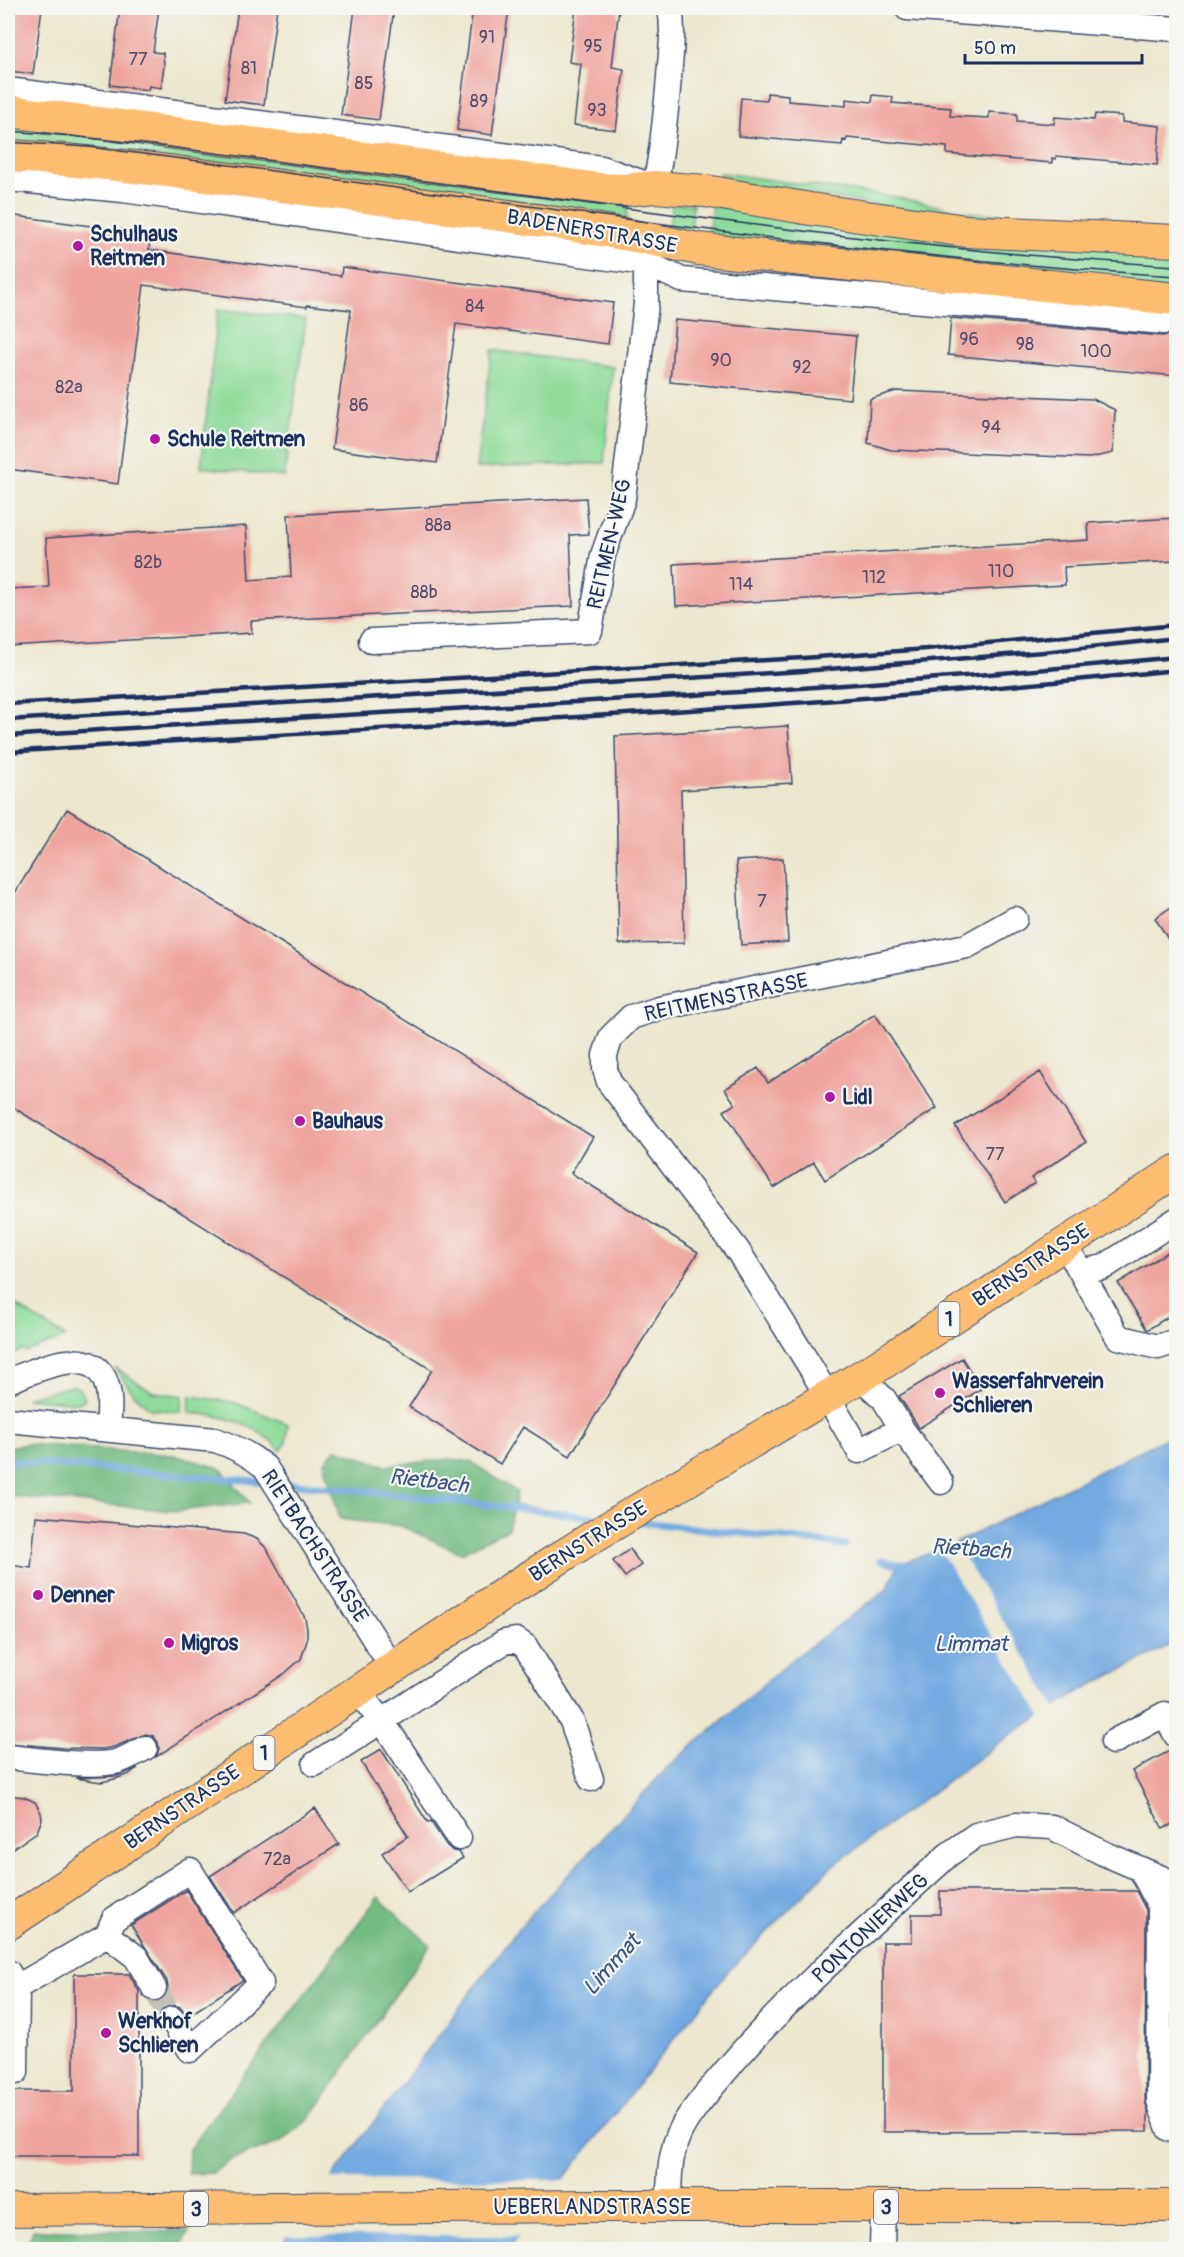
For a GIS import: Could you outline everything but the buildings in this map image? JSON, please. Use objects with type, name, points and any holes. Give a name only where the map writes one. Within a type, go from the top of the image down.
[{"type":"main road","name":"BADENERSTRASSE","points":[[8,111],[600,189],[623,190],[655,187],[705,191],[810,209],[966,231],[1176,241]]},
{"type":"main road","name":"BADENERSTRASSE","points":[[8,156],[106,163],[564,224],[646,250],[698,249],[1176,299]]},
{"type":"main road","points":[[646,250],[655,187]]},
{"type":"main road","name":"BERNSTRASSE","points":[[8,1924],[357,1690],[591,1538],[860,1377],[1176,1171]]},
{"type":"main road","name":"UEBERLANDSTRASSE","points":[[8,2210],[595,2206],[1176,2206]]},
{"type":"street","points":[[8,90],[601,168],[655,187],[664,139],[672,52],[673,24],[670,8]]},
{"type":"street","points":[[907,8],[1176,29]]},
{"type":"street","points":[[8,179],[646,250],[682,280],[1164,322],[1176,310]]},
{"type":"street","name":"REITMEN-WEG","points":[[370,641],[590,631],[603,555],[623,499],[646,304],[646,250]]},
{"type":"street","name":"REITMENSTRASSE","points":[[902,1429],[859,1451],[811,1368],[738,1251],[609,1083],[605,1069],[605,1055],[611,1037],[631,1017],[659,1008],[967,946],[1016,919]]},
{"type":"street","points":[[1081,1272],[1104,1267],[1176,1220]]},
{"type":"street","points":[[1064,1243],[1118,1337],[1158,1347],[1176,1341]]},
{"type":"street","points":[[8,1381],[61,1361],[75,1360],[88,1364],[101,1374],[107,1384],[108,1428]]},
{"type":"street","points":[[860,1377],[884,1399],[902,1429],[941,1482]]},
{"type":"street","name":"RIETBACHSTRASSE","points":[[8,1420],[214,1440],[233,1446],[265,1467],[392,1667]]},
{"type":"street","points":[[315,1764],[504,1642],[516,1640],[525,1646],[572,1722],[591,1779]]},
{"type":"street","points":[[357,1690],[382,1722],[459,1838]]},
{"type":"street","points":[[1113,1742],[1165,1714],[1176,1735]]},
{"type":"street","points":[[8,1757],[96,1763],[116,1762],[145,1748]]},
{"type":"street","name":"PONTONIERWEG","points":[[669,2206],[673,2157],[677,2141],[683,2126],[717,2082],[772,2018],[948,1855],[975,1835],[1016,1825],[1052,1827],[1141,1870],[1176,1884]]},
{"type":"street","points":[[8,2072],[16,2072],[12,1979],[107,1935],[114,1919],[190,1870],[261,1983],[190,2050],[172,2019]]},
{"type":"street","points":[[1141,1870],[1160,1906],[1159,2101],[1173,2129]]},
{"type":"street","points":[[107,1935],[136,1957],[154,1988]]},
{"type":"street","points":[[882,2250],[883,2207]]},
{"type":"green space","points":[[8,119],[628,203],[627,220],[8,148]]},
{"type":"green space","points":[[720,173],[896,197],[966,212],[1096,222],[995,224],[718,180]]},
{"type":"green space","points":[[672,204],[693,204],[690,239],[669,229]]},
{"type":"green space","points":[[712,206],[1176,249],[1176,291],[707,242]]},
{"type":"green space","points":[[218,309],[306,319],[284,477],[201,467]]},
{"type":"green space","points":[[492,350],[613,367],[604,463],[476,468]]},
{"type":"green space","points":[[8,1301],[66,1337],[26,1352],[23,1350],[8,1356]]},
{"type":"green space","points":[[115,1368],[153,1392],[183,1396],[181,1412],[150,1409],[133,1393]]},
{"type":"green space","points":[[72,1386],[82,1392],[85,1399],[79,1403],[25,1398]]},
{"type":"green space","points":[[190,1396],[233,1402],[288,1424],[286,1443],[281,1451],[262,1434],[239,1423],[214,1416],[189,1413]]},
{"type":"green space","points":[[28,1444],[173,1455],[220,1468],[250,1503],[176,1511],[8,1496],[8,1447]]},
{"type":"green space","points":[[336,1449],[386,1466],[449,1459],[471,1462],[517,1492],[508,1529],[461,1553],[401,1526],[340,1519],[324,1463]]},
{"type":"green space","points":[[378,1897],[430,1945],[309,2119],[281,2142],[233,2159],[212,2173],[188,2174],[189,2149]]},
{"type":"green space","points":[[33,2230],[189,2231],[179,2249],[26,2249]]},
{"type":"water","name":"Limmat","points":[[1176,1433],[1176,1642],[1080,1691],[1010,1735],[830,1868],[724,1976],[508,2249],[278,2250],[519,1928],[667,1768],[793,1659],[886,1590],[899,1564],[952,1545]]},
{"type":"pier","points":[[954,1541],[1057,1709],[1042,1718],[938,1547]]},
{"type":"pier","points":[[326,2179],[565,2180],[522,2236],[283,2236]]},
{"type":"waterway","name":"Rietbach","points":[[8,1461],[268,1482]]},
{"type":"waterway","name":"Rietbach","points":[[282,1483],[602,1518]]},
{"type":"waterway","name":"Rietbach","points":[[640,1522],[845,1545]]},
{"type":"waterway","name":"Rietbach","points":[[880,1560],[907,1565]]},
{"type":"tunnel","points":[[154,1988],[172,2019]]},
{"type":"tram line","points":[[8,131],[187,149],[872,239],[1074,259],[1176,266]]},
{"type":"tram line","points":[[8,142],[89,147],[687,227],[931,256],[1176,276]]},
{"type":"railway","points":[[8,704],[803,658],[926,649],[1176,625]]},
{"type":"railway","points":[[8,720],[803,671],[1043,652],[1176,638]]},
{"type":"railway","points":[[8,736],[738,692],[1176,657]]},
{"type":"railway","points":[[8,752],[738,707],[1176,670]]},
{"type":"place","name":"Schulhaus Reitmen","points":[[78,246]]},
{"type":"place","name":"Schule Reitmen","points":[[155,439]]},
{"type":"place","name":"Lidl","points":[[830,1097]]},
{"type":"place","name":"Bauhaus","points":[[300,1121]]},
{"type":"place","name":"Wasserfahrverein Schlieren","points":[[940,1393]]},
{"type":"place","name":"Denner","points":[[38,1595]]},
{"type":"place","name":"Migros","points":[[169,1643]]},
{"type":"place","name":"Werkhof Schlieren","points":[[106,2033]]}]
